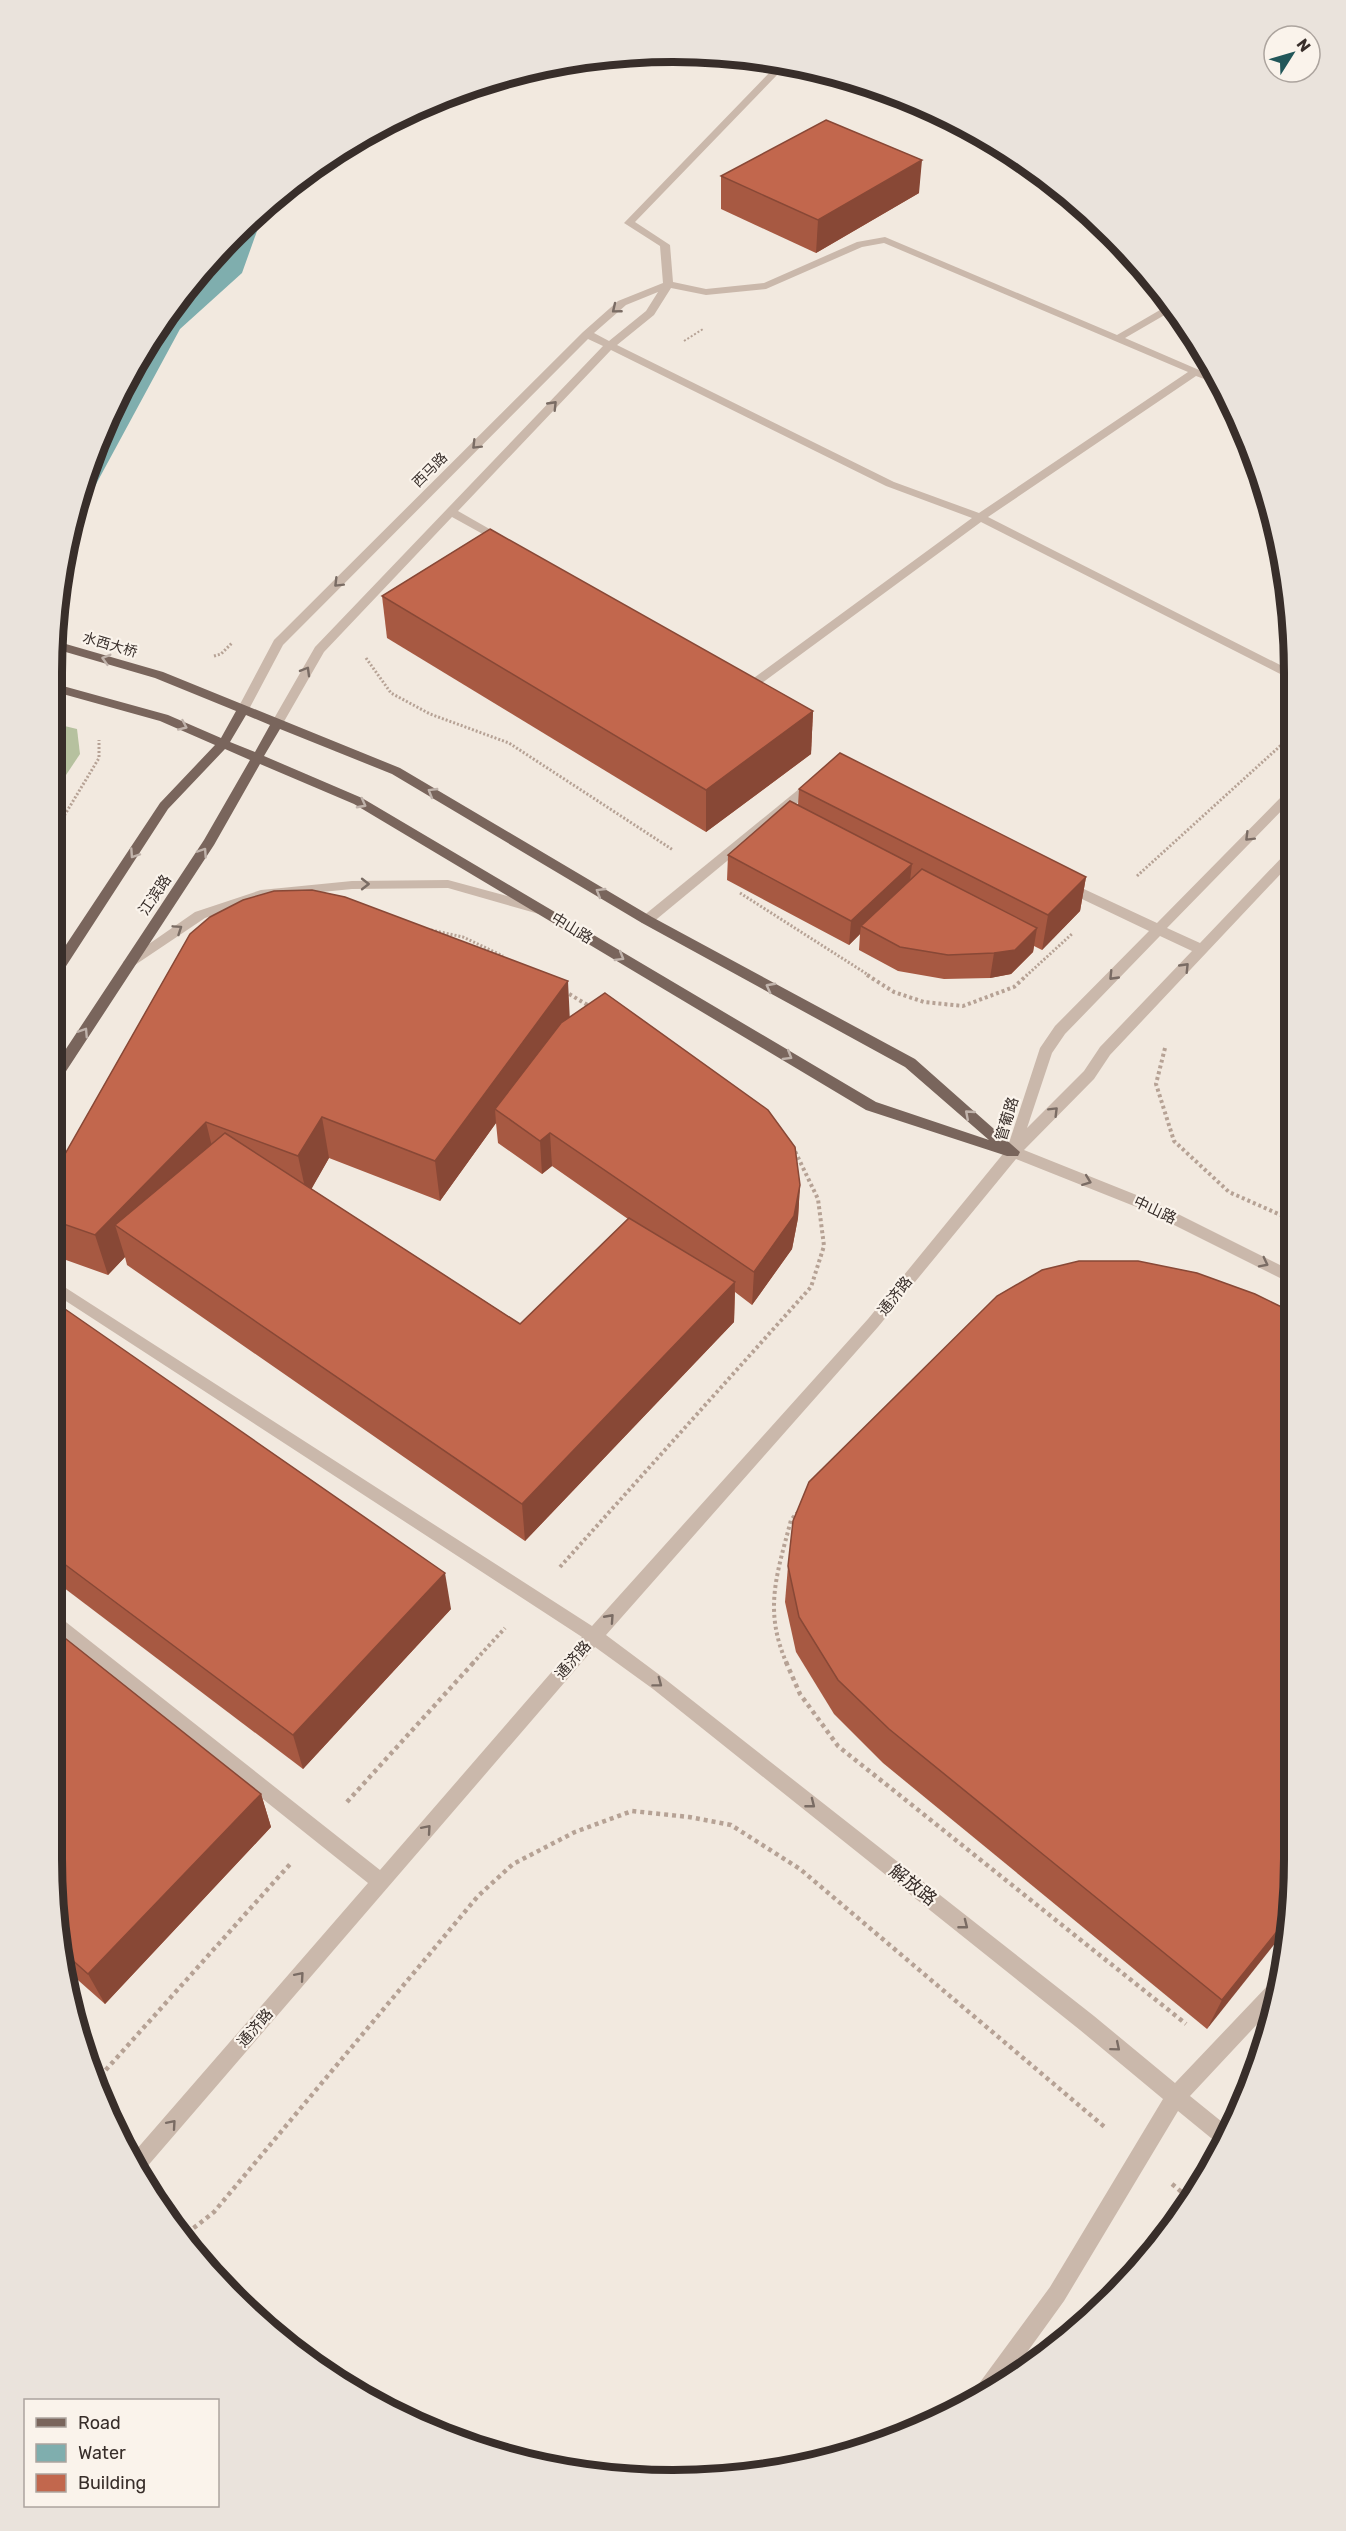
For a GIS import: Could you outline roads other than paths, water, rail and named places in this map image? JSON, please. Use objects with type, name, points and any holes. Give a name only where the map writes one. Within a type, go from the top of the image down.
[{"type":"main road","name":"水西大桥","points":[[63,647],[159,675]]},
{"type":"main road","name":"中山路","points":[[159,675],[396,771],[647,920],[910,1063],[1013,1152]]},
{"type":"main road","name":"中山路","points":[[62,690],[164,718],[256,760],[358,801],[871,1106],[1013,1152]]},
{"type":"main road","points":[[62,962],[164,806],[223,744],[244,708]]},
{"type":"main road","name":"江滨路","points":[[62,1066],[209,842],[278,722]]},
{"type":"street","points":[[278,722],[319,650],[610,345],[650,313],[668,284],[666,245],[629,223],[778,71]]},
{"type":"street","points":[[668,284],[706,292],[766,286],[860,244],[885,240],[1208,377]]},
{"type":"street","name":"西马路","points":[[244,708],[278,643],[587,334],[622,303],[668,284]]},
{"type":"street","points":[[1117,339],[1165,311]]},
{"type":"street","points":[[587,334],[890,484],[980,517],[1284,672]]},
{"type":"street","points":[[726,676],[747,688],[980,517],[1196,372]]},
{"type":"street","points":[[451,512],[516,550]]},
{"type":"street","points":[[647,920],[824,774]]},
{"type":"street","name":"管葡路","points":[[1013,1152],[1046,1052],[1060,1030],[1284,801]]},
{"type":"street","name":"管葡路","points":[[1013,1152],[1089,1075],[1105,1051],[1284,863]]},
{"type":"street","points":[[1051,879],[1202,950]]},
{"type":"street","points":[[130,962],[200,915],[261,894],[352,885],[448,884],[539,909]]},
{"type":"street","name":"中山路","points":[[1013,1152],[1149,1206],[1284,1274]]},
{"type":"street","name":"通济路","points":[[141,2160],[594,1636],[873,1323],[1013,1152]]},
{"type":"street","name":"解放路","points":[[62,1291],[594,1636],[659,1684],[1087,2023],[1219,2132]]},
{"type":"street","points":[[62,1629],[381,1882]]},
{"type":"street","points":[[996,2377],[1057,2294],[1176,2096],[1268,2000]]},
{"type":"water","points":[[260,223],[242,273],[180,329],[85,504],[108,439],[143,367],[188,301],[213,270]]}]
